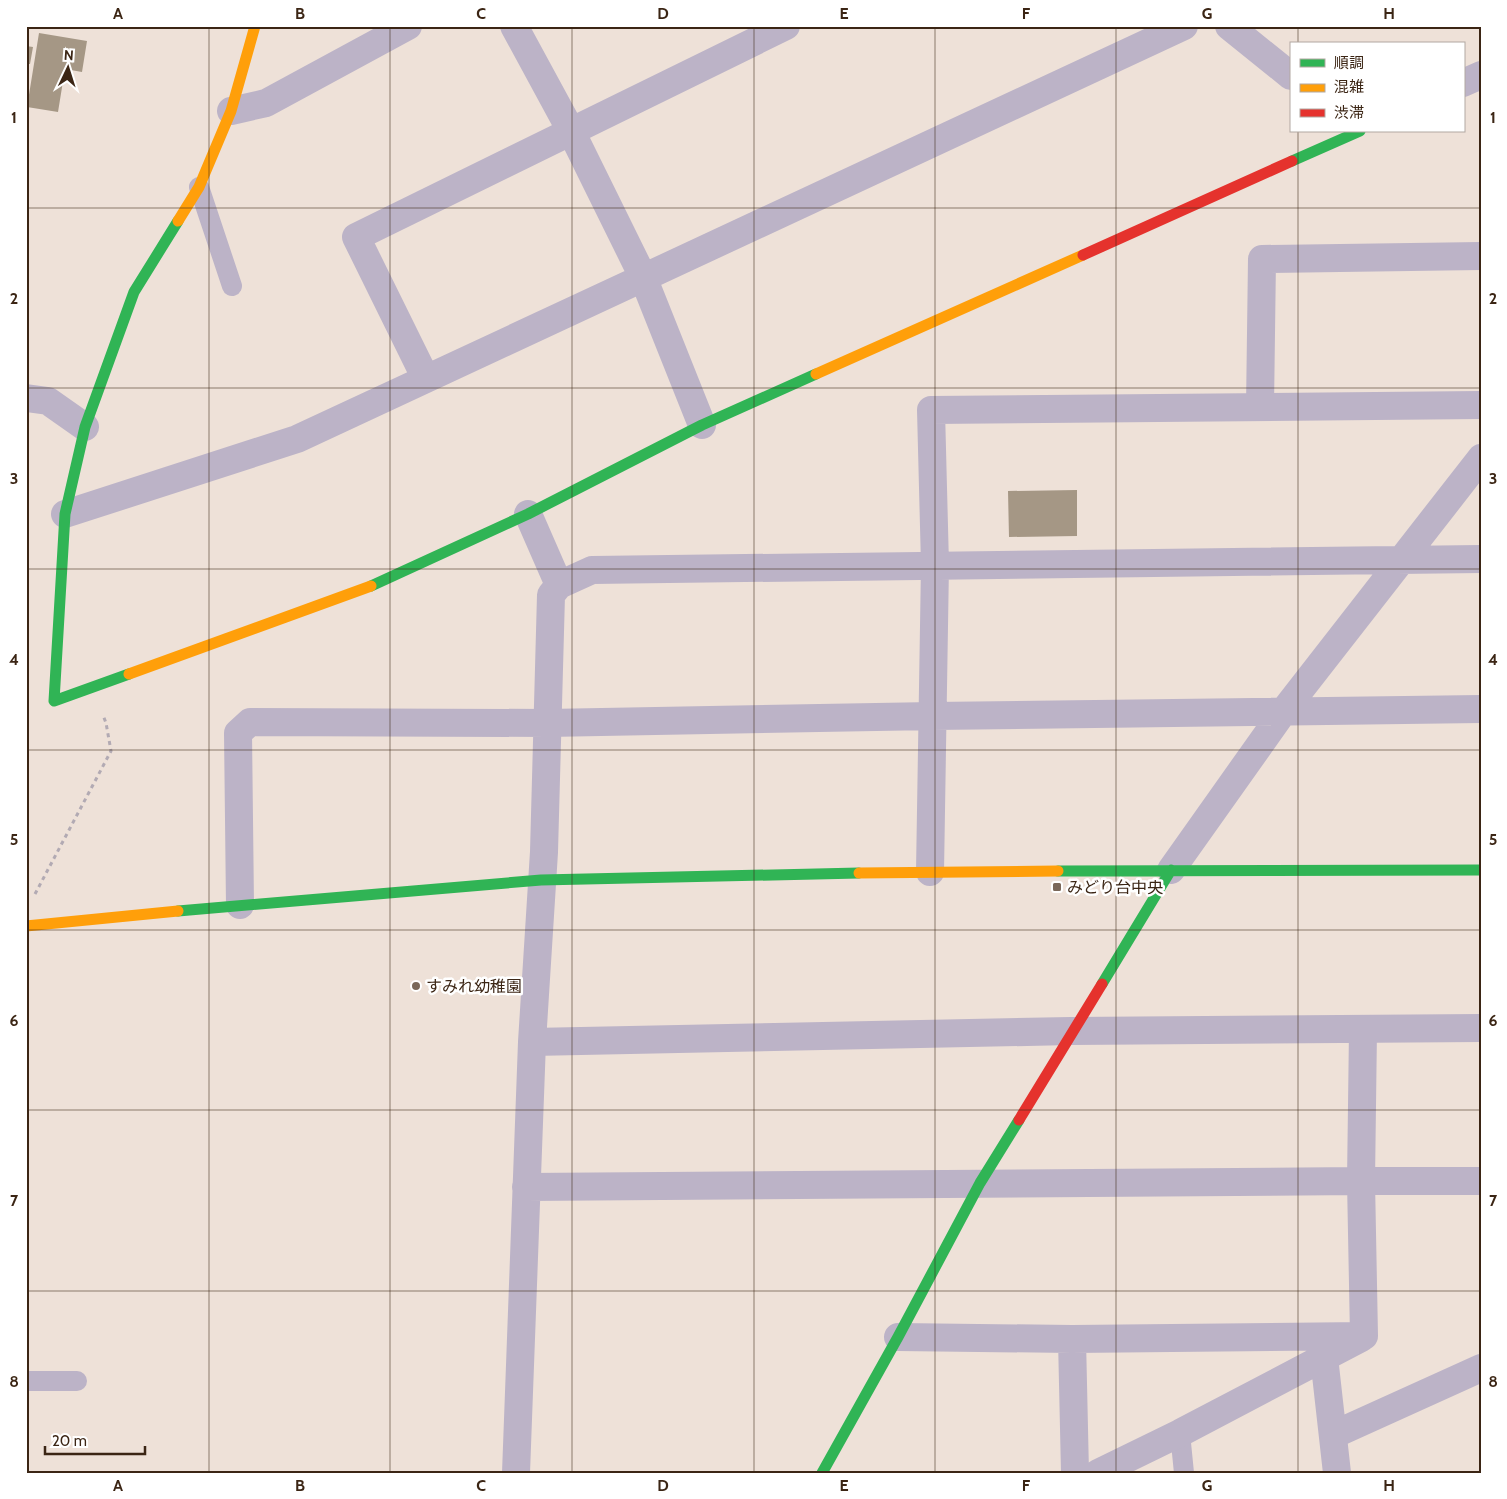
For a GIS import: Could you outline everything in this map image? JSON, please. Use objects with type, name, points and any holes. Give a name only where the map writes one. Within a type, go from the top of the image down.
[{"type":"street","points":[[255,26],[231,111],[199,187],[134,292],[86,427],[65,514],[54,700],[373,585],[528,514],[702,425],[1358,132]]},
{"type":"street","points":[[231,111],[266,103],[408,26]]},
{"type":"street","points":[[514,26],[644,277],[702,425]]},
{"type":"street","points":[[426,379],[356,238],[786,26]]},
{"type":"street","points":[[65,514],[297,439],[1184,26]]},
{"type":"street","points":[[1229,26],[1290,75]]},
{"type":"street","points":[[1464,83],[1481,75]]},
{"type":"street","points":[[1260,407],[1262,259],[1481,256]]},
{"type":"street","points":[[26,398],[48,401],[86,427]]},
{"type":"street","points":[[930,872],[935,565],[931,410],[1481,405]]},
{"type":"street","points":[[822,1473],[898,1337],[980,1183],[1171,870],[1283,712],[1481,458]]},
{"type":"street","points":[[528,514],[559,585]]},
{"type":"street","points":[[516,1473],[532,1042],[544,852],[551,595],[559,585],[592,570],[1481,559]]},
{"type":"street","points":[[240,905],[238,733],[250,722],[547,723],[933,716],[1481,710]]},
{"type":"street","points":[[29,926],[240,905],[541,880],[930,872],[1481,870]]},
{"type":"street","points":[[532,1042],[1071,1031],[1481,1028]]},
{"type":"street","points":[[1363,1030],[1361,1181],[1364,1336]]},
{"type":"street","points":[[526,1187],[1481,1181]]},
{"type":"street","points":[[898,1337],[1072,1339],[1364,1336]]},
{"type":"street","points":[[1098,1473],[1180,1433],[1364,1336]]},
{"type":"street","points":[[1072,1339],[1075,1473]]},
{"type":"street","points":[[1324,1357],[1337,1473]]},
{"type":"street","points":[[1333,1435],[1481,1368]]},
{"type":"lane","points":[[199,187],[232,286]]},
{"type":"lane","points":[[26,1381],[77,1381]]},
{"type":"lane","points":[[1180,1433],[1184,1473]]},
{"type":"path","points":[[29,926],[31,902],[111,752],[106,723],[90,687]]},
{"type":"building","points":[[39,33],[87,41],[82,72],[65,69],[58,112],[27,107]]},
{"type":"building","points":[[26,46],[33,47],[30,64],[26,64]]},
{"type":"building","points":[[1077,490],[1077,536],[1009,537],[1008,491]]},
{"type":"traffic: fast","points":[[1292,161],[1358,132]]},
{"type":"traffic: fast","points":[[129,674],[54,701],[65,514],[85,427],[134,292],[178,221]]},
{"type":"traffic: fast","points":[[371,586],[528,514],[702,425],[816,374]]},
{"type":"traffic: fast","points":[[1102,984],[1171,870]]},
{"type":"traffic: fast","points":[[1058,871],[1481,870]]},
{"type":"traffic: fast","points":[[178,911],[541,880],[859,873]]},
{"type":"traffic: fast","points":[[822,1473],[898,1337],[980,1183],[1019,1120]]},
{"type":"traffic: slow","points":[[178,221],[199,187],[231,111],[255,26]]},
{"type":"traffic: slow","points":[[816,374],[1083,255]]},
{"type":"traffic: slow","points":[[129,674],[371,586]]},
{"type":"traffic: slow","points":[[859,873],[1058,871]]},
{"type":"traffic: slow","points":[[26,926],[178,911]]},
{"type":"traffic: jam","points":[[1083,255],[1292,161]]},
{"type":"traffic: jam","points":[[1019,1120],[1102,984]]},
{"type":"place","name":"みどり台中央","points":[[1057,887]]},
{"type":"place","name":"すみれ幼稚園","points":[[416,986]]}]
